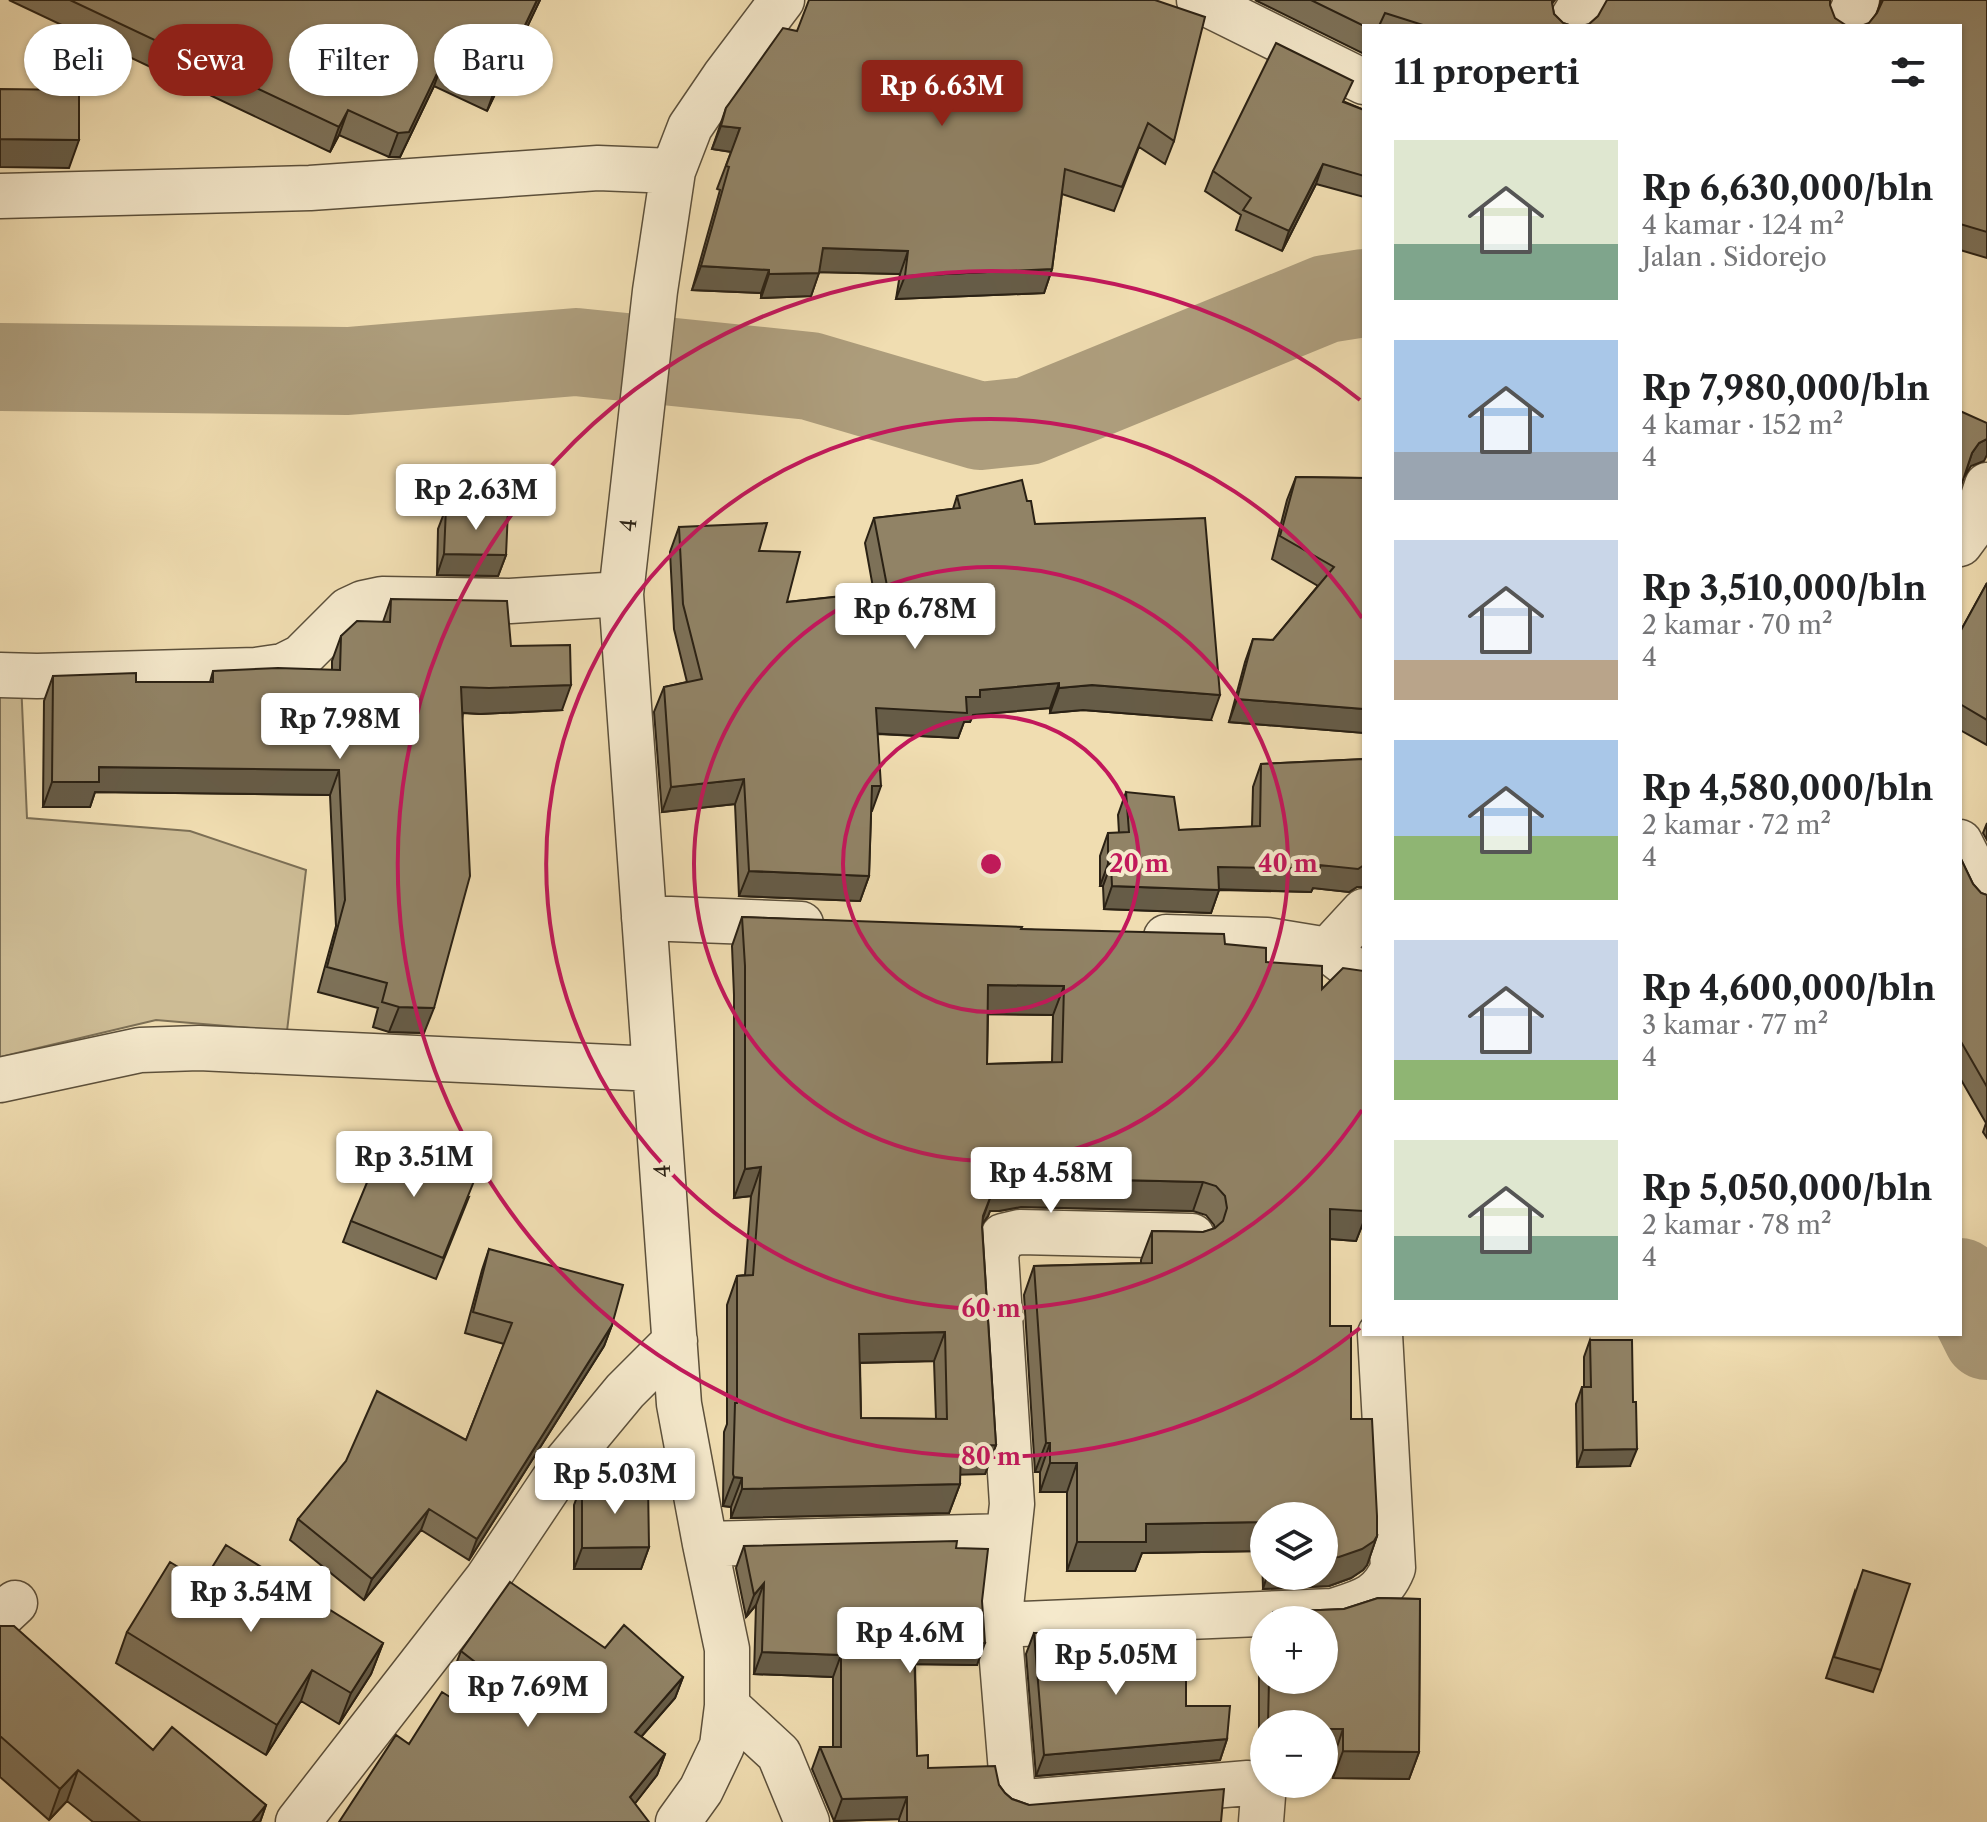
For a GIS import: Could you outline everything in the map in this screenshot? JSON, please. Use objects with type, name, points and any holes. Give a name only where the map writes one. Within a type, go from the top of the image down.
[{"type":"street","name":"4","points":[[678,1822],[701,1790],[722,1746],[727,1706],[727,1649],[679,1404],[621,594],[655,291],[673,171],[690,127],[782,0]]},
{"type":"street","points":[[1199,0],[1362,81]]},
{"type":"street","points":[[1569,24],[1584,0]]},
{"type":"street","points":[[1847,24],[1857,0]]},
{"type":"street","points":[[0,196],[310,188],[598,168],[673,171]]},
{"type":"street","points":[[1962,541],[1974,525],[1987,485]]},
{"type":"street","points":[[0,675],[256,670],[283,666],[301,657],[348,610],[382,599],[510,601],[621,594]]},
{"type":"street","points":[[1962,846],[1987,896]]},
{"type":"street","points":[[1328,950],[1362,913]]},
{"type":"street","points":[[644,918],[835,925]]},
{"type":"street","points":[[1123,935],[1267,940],[1328,950],[1362,976]]},
{"type":"street","points":[[0,1080],[140,1050],[199,1048],[655,1069]]},
{"type":"street","points":[[1192,1236],[1020,1232],[1003,1236],[996,1254],[1012,1504],[999,1625],[1013,1796],[1025,1802],[1248,1783],[1260,1787],[1263,1796],[1261,1822]]},
{"type":"street","points":[[999,1625],[1333,1611],[1367,1600],[1387,1583],[1393,1568],[1380,1336]]},
{"type":"street","points":[[298,1822],[487,1579],[562,1467],[625,1391],[675,1341]]},
{"type":"street","points":[[705,1544],[1008,1536]]},
{"type":"street","points":[[727,1706],[779,1754],[807,1822]]},
{"type":"shaded area","points":[[0,679],[21,681],[27,818],[190,831],[306,870],[287,1031],[156,1020],[0,1057]]},
{"type":"building","points":[[70,0],[537,0],[526,24],[434,24],[434,80],[409,132],[398,133],[348,110],[339,127],[273,96],[273,24],[148,24],[148,37],[132,29],[132,24],[121,24]]},
{"type":"building","points":[[809,0],[1155,0],[1205,17],[1174,141],[1148,123],[1122,187],[1065,169],[1052,269],[905,276],[908,251],[823,248],[819,273],[769,274],[769,270],[701,266],[729,167],[726,166],[740,128],[721,126],[726,108],[783,28],[797,31]]},
{"type":"building","points":[[1311,0],[1552,0],[1554,14],[1566,24],[1420,24],[1385,13],[1380,24],[1362,25]]},
{"type":"building","points":[[1607,0],[1830,0],[1835,18],[1844,24],[1589,24]]},
{"type":"building","points":[[1883,0],[1987,0],[1987,232],[1962,225],[1962,24],[1866,24],[1877,13]]},
{"type":"building","points":[[1276,43],[1353,81],[1343,102],[1362,109],[1362,175],[1323,164],[1289,231],[1243,210],[1251,198],[1213,171]]},
{"type":"building","points":[[0,89],[24,89],[24,96],[79,96],[79,140],[0,139]]},
{"type":"building","points":[[1962,412],[1987,423],[1987,439],[1979,443],[1972,453],[1962,483]]},
{"type":"building","points":[[1296,477],[1362,478],[1362,709],[1237,699],[1253,639],[1273,640],[1334,567],[1280,536]]},
{"type":"building","points":[[1022,480],[1027,501],[1031,501],[1035,524],[1205,518],[1220,695],[1092,685],[1059,688],[1059,683],[980,690],[980,697],[966,697],[967,713],[876,708],[881,786],[872,786],[869,876],[749,871],[744,779],[671,787],[664,687],[702,679],[683,604],[679,527],[767,523],[759,551],[800,552],[787,602],[888,591],[874,518],[960,508],[957,496]]},
{"type":"building","points":[[446,508],[508,510],[506,555],[444,554]]},
{"type":"building","points":[[1987,583],[1987,720],[1962,705],[1962,628]]},
{"type":"building","points":[[391,599],[507,601],[511,646],[570,645],[571,685],[461,687],[470,876],[434,1008],[399,1007],[382,1002],[387,983],[327,967],[345,900],[339,770],[99,767],[99,782],[52,782],[53,676],[136,673],[136,682],[213,682],[213,671],[278,668],[340,670],[341,636],[357,621],[390,622]]},
{"type":"building","points":[[1362,759],[1362,866],[1358,869],[1320,865],[1320,869],[1218,867],[1219,890],[1112,886],[1108,833],[1129,832],[1126,792],[1174,797],[1179,830],[1260,826],[1261,764]]},
{"type":"building","points":[[1962,861],[1973,884],[1987,895],[1987,1087],[1962,1043]]},
{"type":"building","points":[[742,917],[1224,934],[1225,944],[1266,948],[1266,962],[1322,966],[1322,989],[1343,968],[1362,971],[1362,1211],[1330,1209],[1330,1326],[1351,1326],[1351,1419],[1372,1419],[1377,1516],[1374,1541],[1362,1549],[1338,1557],[1338,1502],[1250,1502],[1250,1522],[1146,1524],[1146,1542],[1077,1542],[1077,1463],[1050,1463],[1050,1443],[1046,1443],[1034,1266],[1152,1263],[1152,1231],[1203,1232],[1223,1221],[1227,1208],[1225,1196],[1216,1186],[1203,1182],[1031,1178],[998,1182],[983,1216],[982,1227],[996,1445],[961,1446],[960,1484],[742,1489],[742,1478],[733,1474],[737,1403],[737,1276],[753,1275],[761,1167],[745,1169],[745,966]],"holes":[[[988,985],[1064,986],[1062,1062],[987,1064]],[[945,1332],[947,1419],[861,1418],[859,1334]]]},
{"type":"building","points":[[385,1139],[476,1176],[443,1258],[351,1221]]},
{"type":"building","points":[[489,1249],[623,1285],[612,1325],[477,1539],[429,1509],[372,1579],[298,1519],[346,1461],[377,1391],[466,1440],[512,1323],[473,1312]]},
{"type":"building","points":[[1590,1340],[1632,1340],[1637,1449],[1583,1450],[1582,1387],[1591,1387]]},
{"type":"building","points":[[648,1483],[649,1547],[582,1548],[582,1484]]},
{"type":"building","points":[[957,1541],[956,1548],[988,1549],[982,1601],[985,1643],[914,1642],[917,1756],[928,1755],[928,1768],[995,1766],[999,1785],[1005,1793],[1029,1805],[1224,1789],[1221,1822],[907,1822],[907,1797],[842,1799],[820,1747],[841,1747],[841,1655],[762,1652],[764,1583],[754,1595],[744,1546]]},
{"type":"building","points":[[226,1545],[383,1643],[351,1693],[312,1670],[277,1725],[127,1632],[170,1562],[203,1582]]},
{"type":"building","points":[[1863,1570],[1910,1584],[1881,1670],[1834,1657]]},
{"type":"building","points":[[510,1582],[605,1648],[624,1625],[683,1677],[635,1732],[665,1754],[630,1797],[649,1822],[339,1822],[396,1735],[409,1744],[442,1692],[450,1697],[475,1662],[461,1651]]},
{"type":"building","points":[[1378,1598],[1420,1599],[1419,1752],[1343,1751],[1343,1729],[1338,1729],[1338,1710],[1268,1710],[1269,1694],[1338,1694],[1338,1609]]},
{"type":"building","points":[[0,1626],[14,1626],[153,1750],[172,1727],[266,1805],[252,1822],[141,1822],[78,1770],[60,1789],[0,1736]]},
{"type":"building","points":[[1034,1633],[1113,1633],[1113,1652],[1186,1653],[1186,1706],[1230,1706],[1227,1739],[1044,1755]]},
{"type":"waterway","points":[[0,367],[348,371],[576,352],[810,376],[980,426],[1028,421],[1326,299],[1362,293]]},
{"type":"waterway","points":[[1962,1286],[1987,1336]]}]
